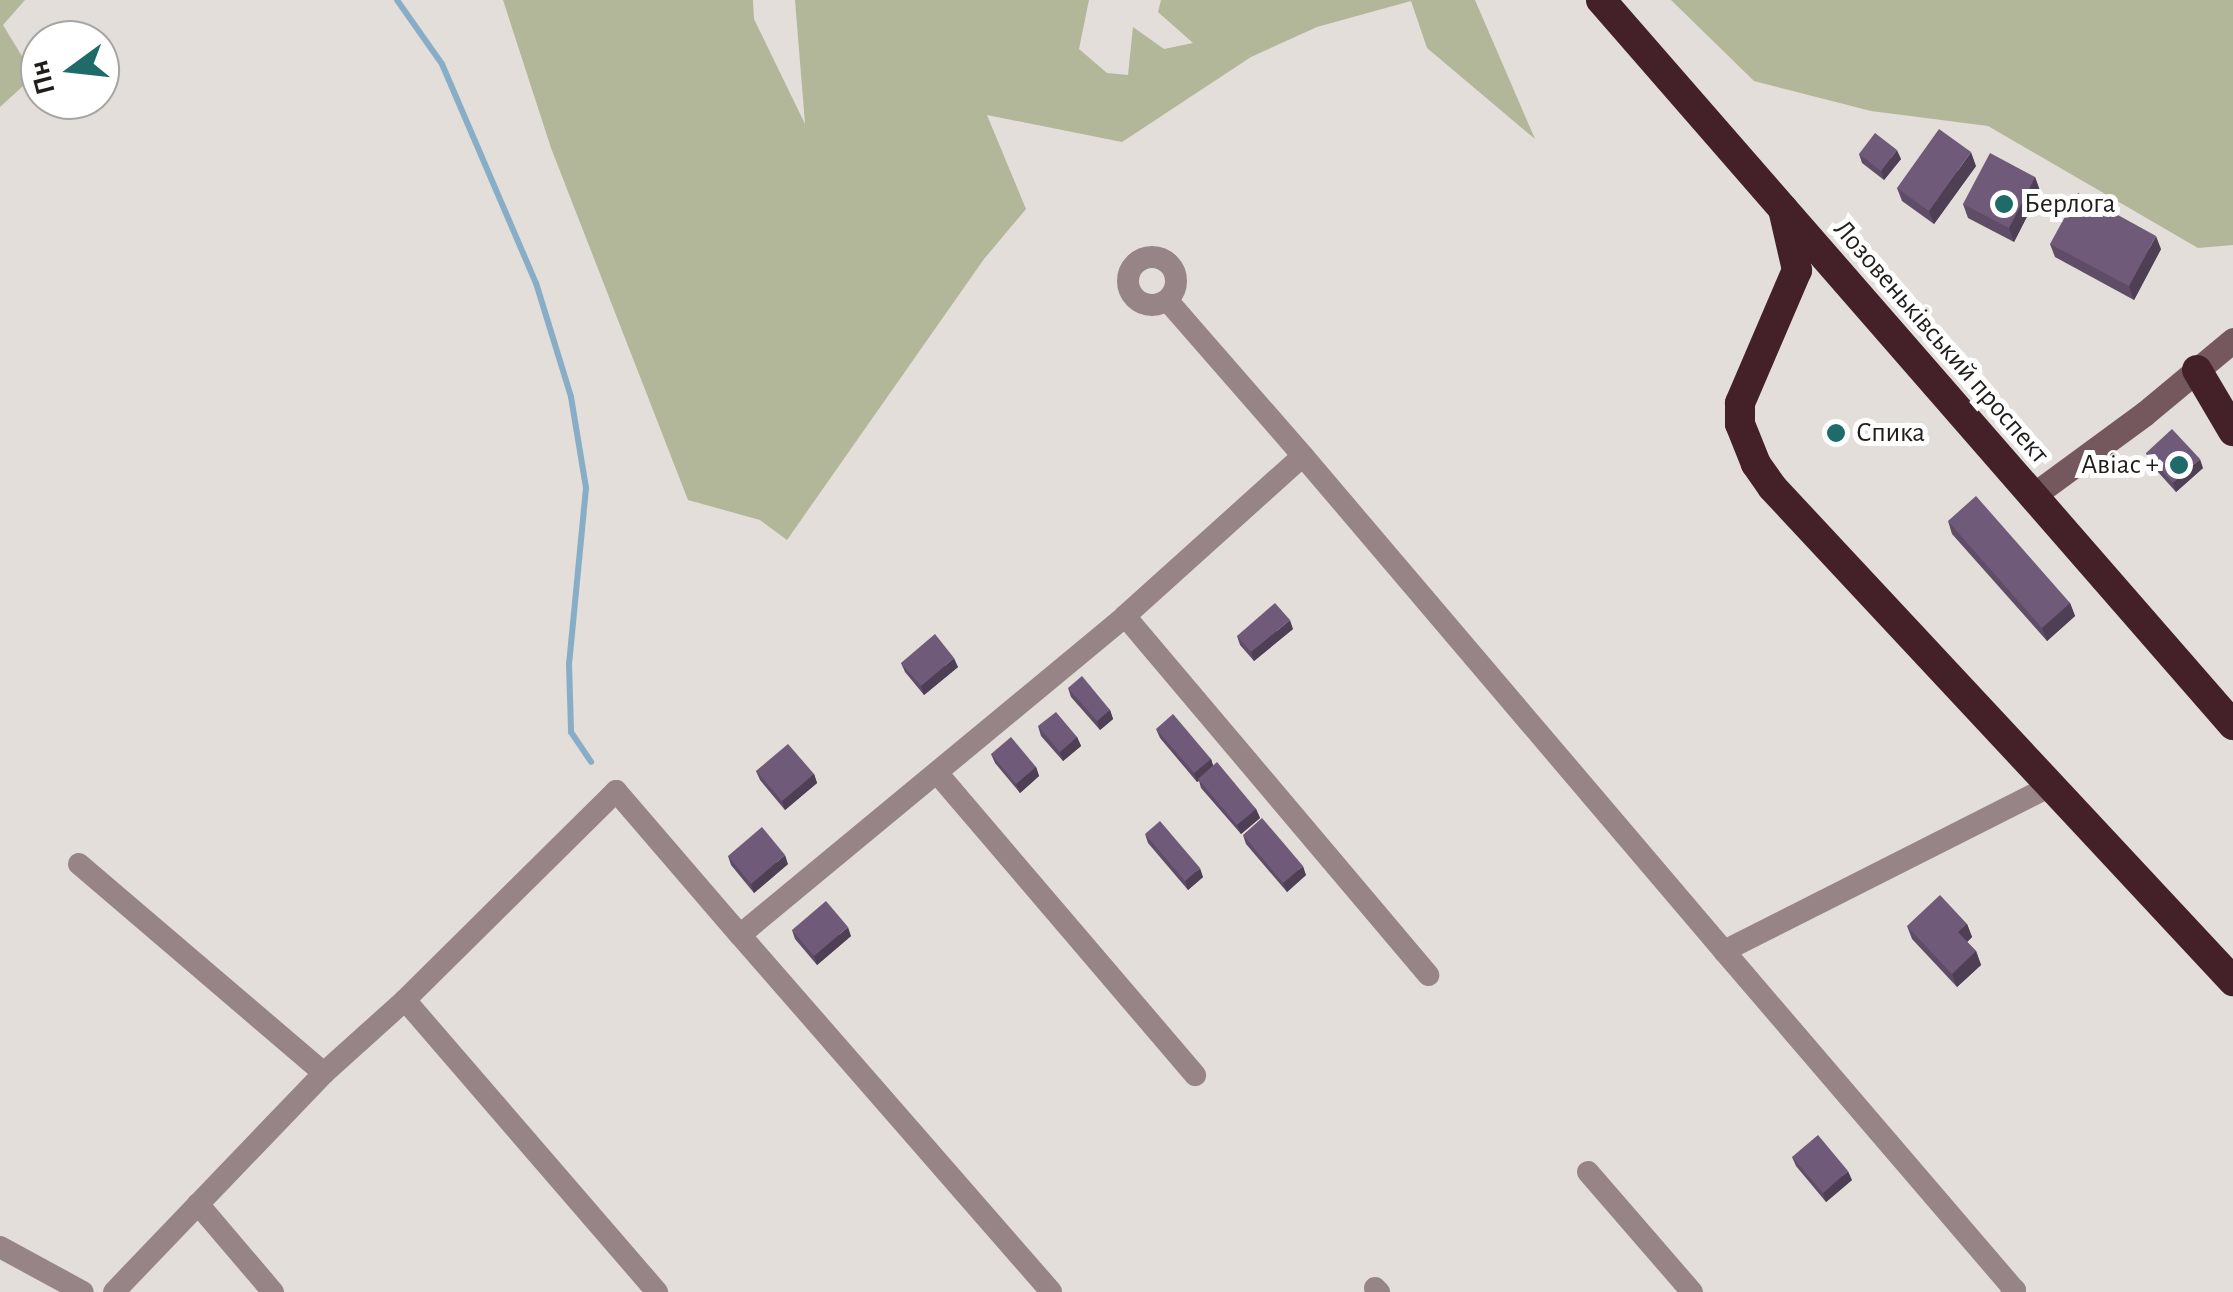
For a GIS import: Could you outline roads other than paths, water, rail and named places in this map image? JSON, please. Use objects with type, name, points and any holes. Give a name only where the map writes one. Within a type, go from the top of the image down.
[{"type":"highway","name":"Лозовеньківський проспект","points":[[1601,0],[2233,725]]},
{"type":"highway","points":[[1784,209],[1798,270],[1786,305],[1746,382],[1740,424],[1745,445],[1772,487],[2233,982]]},
{"type":"highway","points":[[2197,370],[2233,431]]},
{"type":"street","points":[[1167,300],[2015,1291]]},
{"type":"street","points":[[2031,497],[2233,340]]},
{"type":"street","points":[[740,935],[1125,616],[1303,456]]},
{"type":"street","points":[[1125,616],[1428,975]]},
{"type":"street","points":[[938,774],[1194,1076]]},
{"type":"street","points":[[1724,951],[2049,787]]},
{"type":"street","points":[[114,1292],[324,1073],[405,1000],[616,791],[1051,1292]]},
{"type":"street","points":[[79,864],[324,1073]]},
{"type":"street","points":[[405,1000],[656,1292]]},
{"type":"street","points":[[1588,1172],[1692,1292]]},
{"type":"street","points":[[198,1204],[272,1292]]},
{"type":"street","points":[[0,1247],[83,1292]]},
{"type":"waterway","points":[[397,0],[442,64],[536,283],[571,397],[586,488],[569,663],[571,732],[591,762]]},
{"type":"place","name":"Берлога","points":[[2004,204]]},
{"type":"place","name":"Спика","points":[[1836,433]]},
{"type":"place","name":"Авiас +","points":[[2179,465]]}]
